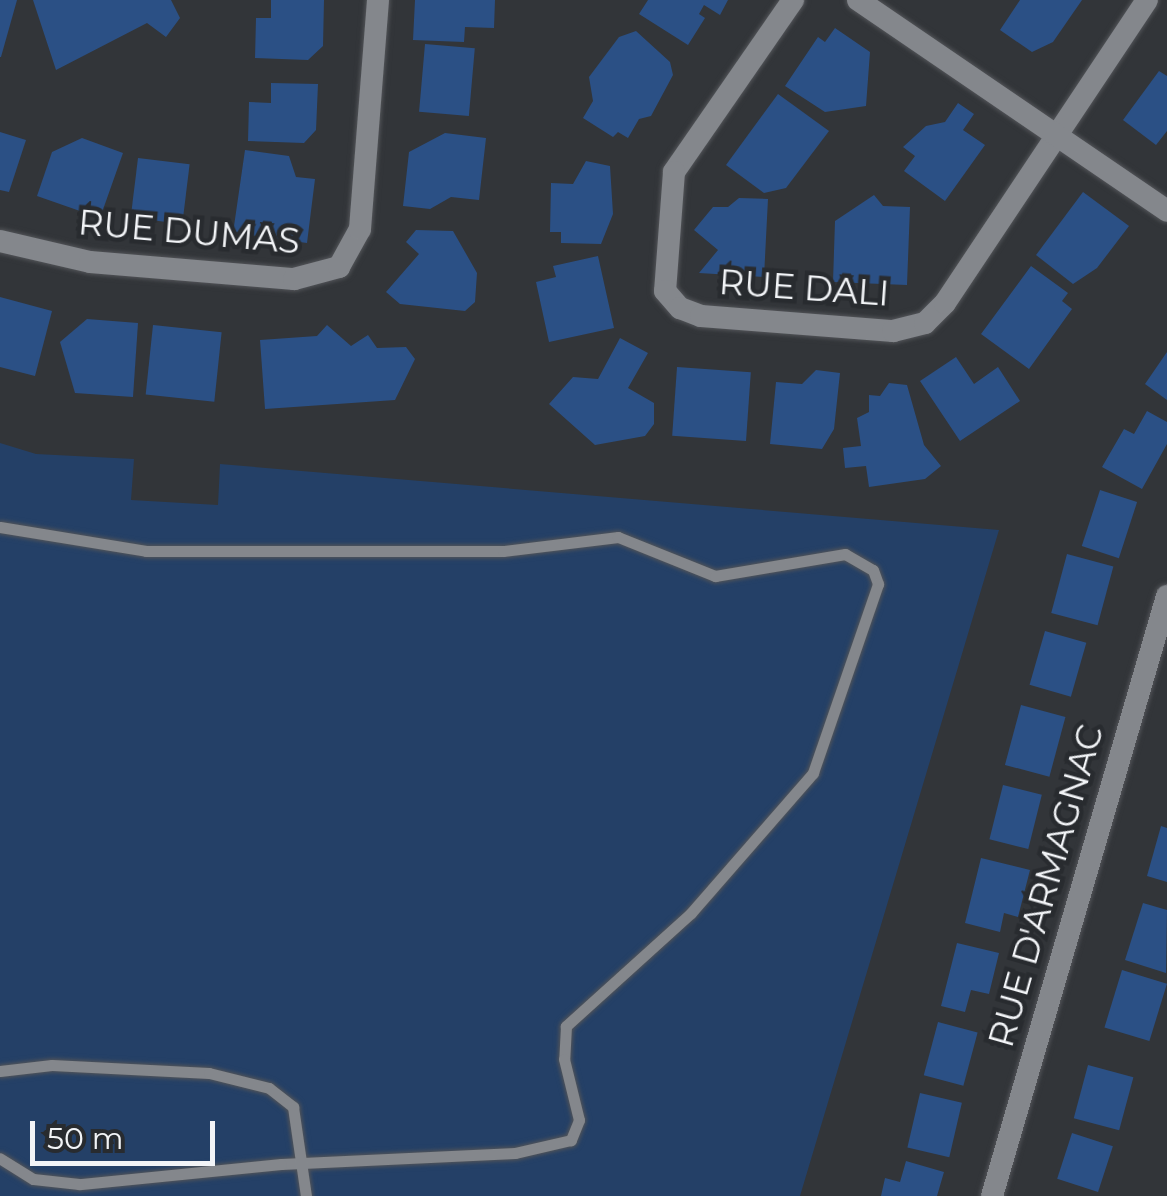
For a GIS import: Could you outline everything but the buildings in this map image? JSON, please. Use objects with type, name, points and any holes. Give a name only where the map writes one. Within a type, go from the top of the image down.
[{"type":"street","name":"RUE DUMAS","points":[[0,241],[90,262],[294,280],[339,267],[360,229],[378,0]]},
{"type":"street","name":"RUE DALI","points":[[793,0],[670,182],[663,282],[690,314],[893,331],[926,323],[1148,0]]},
{"type":"street","points":[[858,0],[1167,211]]},
{"type":"street","name":"RUE D'ARMAGNAC","points":[[992,1196],[1167,596]]},
{"type":"lane","points":[[0,526],[146,551],[503,551],[618,537],[715,576],[844,554],[873,570],[877,597],[813,772],[691,913],[566,1026],[564,1059],[579,1120],[571,1140],[515,1153],[300,1163],[50,1184],[14,1172],[0,1158]]},
{"type":"lane","points":[[0,1070],[52,1064],[209,1073],[254,1083],[293,1106],[306,1196]]},
{"type":"shaded area","points":[[0,443],[36,454],[134,459],[131,500],[218,505],[220,464],[999,530],[800,1196],[0,1196]]}]
